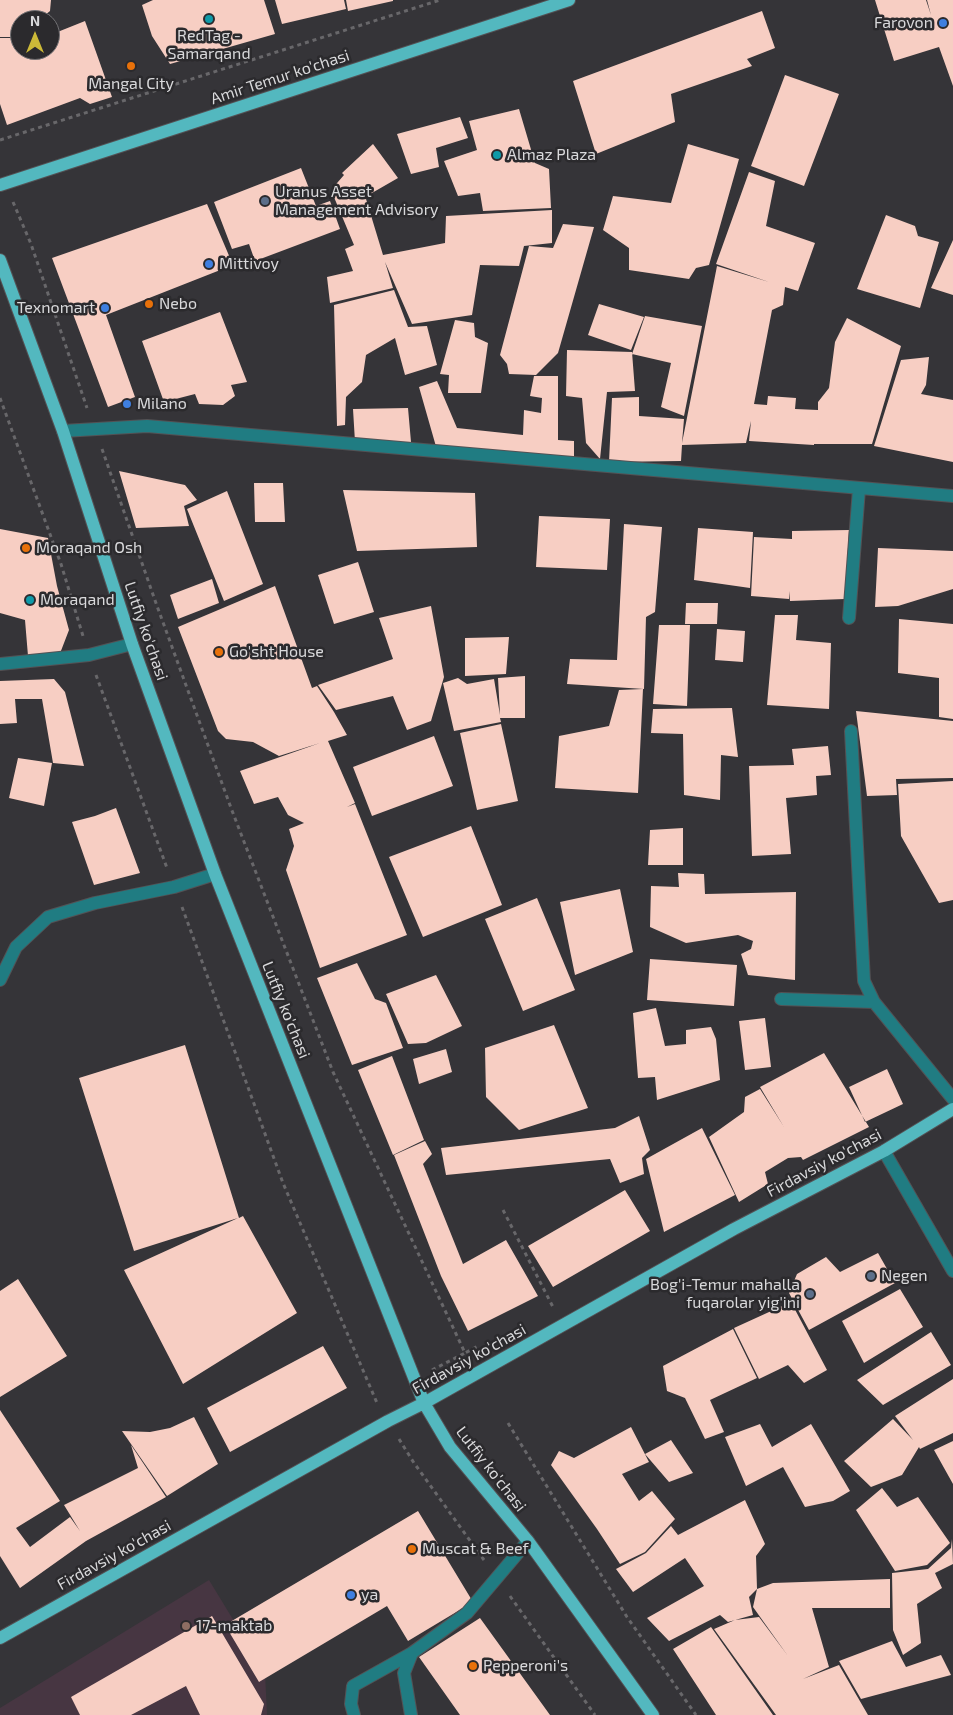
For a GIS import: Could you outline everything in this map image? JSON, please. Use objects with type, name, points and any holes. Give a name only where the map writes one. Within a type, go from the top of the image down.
[{"type":"main road","name":"Amir Temur ko'chasi","points":[[3,184],[569,0]]},
{"type":"main road","name":"Lutfiy ko'chasi","points":[[0,260],[63,431],[132,644],[215,874],[424,1403],[450,1447],[528,1541],[653,1715]]},
{"type":"main road","name":"Firdavsiy ko'chasi","points":[[0,1638],[734,1229],[884,1151],[953,1109]]},
{"type":"lane","points":[[63,431],[147,426],[953,496]]},
{"type":"lane","points":[[849,618],[859,489]]},
{"type":"lane","points":[[0,664],[89,655],[132,644]]},
{"type":"lane","points":[[851,730],[864,981],[874,1002],[953,1099]]},
{"type":"lane","points":[[0,980],[16,947],[48,917],[94,903],[174,887],[215,874]]},
{"type":"lane","points":[[780,999],[874,1002]]},
{"type":"lane","points":[[884,1151],[953,1271]]},
{"type":"lane","points":[[354,1715],[351,1704],[353,1686],[412,1653],[468,1613],[528,1541]]},
{"type":"lane","points":[[411,1715],[404,1673],[412,1653]]},
{"type":"path","points":[[0,140],[440,0]]},
{"type":"path","points":[[3,184],[31,244],[157,606],[231,808],[333,1072],[464,1353],[487,1341],[500,1360]]},
{"type":"path","points":[[0,398],[62,564],[89,655],[283,1184],[376,1402],[414,1463]]},
{"type":"path","points":[[503,1210],[562,1326]]},
{"type":"path","points":[[508,1423],[627,1616],[696,1715]]},
{"type":"shaded area","name":"17-maktab","points":[[209,1580],[265,1672],[267,1715],[0,1715],[0,1708]]},
{"type":"building","points":[[0,0],[51,0],[50,10],[10,10],[10,37],[0,37]]},
{"type":"building","name":"RedTag - Samarqand","points":[[153,0],[264,0],[275,34],[170,64],[152,36],[142,5]]},
{"type":"building","points":[[275,0],[344,0],[346,9],[282,24]]},
{"type":"building","points":[[346,0],[393,0],[393,1],[348,11]]},
{"type":"building","points":[[875,0],[926,0],[931,15],[927,0],[953,0],[953,86],[939,47],[894,61]]},
{"type":"building","points":[[762,11],[775,48],[747,59],[752,66],[671,94],[675,122],[596,154],[573,81]]},
{"type":"building","points":[[85,21],[112,97],[90,104],[80,98],[7,125],[0,104],[0,38],[10,38],[10,60],[60,60],[60,31]]},
{"type":"building","points":[[785,75],[839,94],[804,186],[751,166]]},
{"type":"building","name":"Almaz Plaza","points":[[519,109],[535,163],[549,169],[551,208],[483,211],[480,193],[458,196],[444,161],[477,150],[469,121]]},
{"type":"building","points":[[460,117],[468,138],[436,148],[439,167],[411,174],[397,134]]},
{"type":"building","points":[[373,144],[398,178],[365,197],[354,186],[366,199],[383,255],[445,243],[446,216],[552,210],[552,243],[524,246],[519,266],[480,265],[472,315],[412,324],[385,262],[393,288],[330,303],[327,277],[353,271],[345,249],[354,245],[331,190],[344,175],[342,173]]},
{"type":"building","points":[[688,144],[739,159],[709,265],[696,268],[689,279],[629,270],[629,248],[603,230],[613,196],[671,203]]},
{"type":"building","points":[[301,168],[316,206],[330,201],[340,229],[255,261],[249,244],[232,249],[214,202]]},
{"type":"building","points":[[749,172],[775,181],[766,226],[815,243],[798,291],[785,287],[783,305],[772,310],[754,404],[767,405],[768,396],[796,398],[795,409],[818,410],[818,402],[829,388],[835,342],[847,318],[901,346],[872,444],[814,445],[749,441],[751,421],[746,443],[682,445],[681,461],[609,462],[612,398],[639,397],[639,416],[684,419],[682,443],[717,266],[769,282],[716,264]]},
{"type":"building","points":[[207,204],[233,265],[106,315],[135,397],[108,407],[52,258]]},
{"type":"building","points":[[886,215],[915,226],[918,236],[939,242],[920,308],[857,289]]},
{"type":"building","points":[[563,224],[594,227],[558,353],[536,375],[509,374],[507,364],[500,355],[529,246],[553,248]]},
{"type":"building","points":[[953,240],[953,295],[931,288]]},
{"type":"building","points":[[394,290],[408,327],[427,326],[437,365],[405,375],[395,338],[366,355],[362,382],[346,397],[345,425],[337,426],[334,305]]},
{"type":"building","points":[[599,304],[644,317],[631,350],[588,335]]},
{"type":"building","points":[[220,312],[247,382],[231,385],[235,396],[223,405],[199,404],[195,394],[164,402],[142,341]]},
{"type":"building","points":[[645,316],[702,326],[684,416],[661,407],[671,363],[632,354]]},
{"type":"building","points":[[455,320],[474,323],[475,337],[488,343],[481,393],[448,393],[449,375],[440,374]]},
{"type":"building","points":[[567,350],[632,352],[635,391],[607,392],[600,459],[586,443],[582,398],[566,396]]},
{"type":"building","points":[[929,357],[926,385],[921,394],[953,400],[953,462],[874,446],[901,360]]},
{"type":"building","points":[[534,376],[558,376],[558,440],[574,441],[574,463],[437,450],[419,387],[437,381],[457,428],[523,435],[524,410],[541,413],[542,398],[530,396]]},
{"type":"building","points":[[408,408],[411,442],[355,442],[353,409]]},
{"type":"building","points":[[119,471],[185,485],[197,500],[184,506],[189,526],[136,528]]},
{"type":"building","points":[[254,483],[283,483],[285,522],[255,522]]},
{"type":"building","points":[[343,490],[475,493],[477,547],[357,551]]},
{"type":"building","points":[[227,491],[263,584],[224,601],[187,509]]},
{"type":"building","points":[[539,516],[610,519],[607,570],[536,567]]},
{"type":"building","points":[[624,524],[662,527],[655,612],[646,617],[644,689],[567,684],[570,659],[617,660]]},
{"type":"building","points":[[698,528],[753,532],[750,588],[694,580]]},
{"type":"building","name":"Moraqand","points":[[0,529],[48,538],[57,586],[69,630],[59,656],[28,656],[25,620],[0,613]]},
{"type":"building","points":[[849,530],[845,599],[790,601],[789,591],[789,599],[751,596],[754,537],[792,539],[792,531]]},
{"type":"building","points":[[878,548],[953,551],[953,589],[898,606],[875,607]]},
{"type":"building","points":[[358,562],[374,612],[334,624],[318,575]]},
{"type":"building","points":[[212,579],[219,603],[178,619],[170,595]]},
{"type":"building","points":[[275,586],[312,688],[317,686],[347,735],[328,741],[355,803],[347,807],[355,804],[407,935],[320,968],[286,870],[294,846],[289,829],[304,823],[288,815],[278,797],[254,804],[240,771],[320,743],[279,756],[253,742],[226,739],[218,731],[178,627]]},
{"type":"building","points":[[686,603],[718,603],[717,624],[685,624]]},
{"type":"building","points":[[431,606],[444,677],[431,721],[407,730],[393,696],[336,710],[318,685],[393,659],[379,618]]},
{"type":"building","points":[[775,615],[798,615],[796,640],[831,643],[829,709],[767,705]]},
{"type":"building","points":[[899,619],[953,624],[953,719],[939,717],[939,678],[898,673]]},
{"type":"building","points":[[659,625],[690,625],[687,706],[653,704]]},
{"type":"building","points":[[717,629],[745,631],[743,662],[715,660]]},
{"type":"building","points":[[509,637],[506,674],[465,676],[465,638]]},
{"type":"building","points":[[525,676],[525,718],[500,718],[501,722],[454,731],[443,683],[458,678],[467,684],[494,679],[500,715],[498,678]]},
{"type":"building","points":[[54,679],[65,692],[84,766],[53,763],[42,699],[15,699],[17,723],[0,724],[0,681]]},
{"type":"building","points":[[643,689],[638,793],[555,788],[559,736],[609,726],[619,690]]},
{"type":"building","points":[[732,708],[738,757],[721,755],[720,800],[684,795],[683,734],[651,733],[653,709]]},
{"type":"building","points":[[856,711],[953,721],[953,778],[896,779],[897,795],[867,796]]},
{"type":"building","points":[[501,724],[518,801],[477,810],[460,733]]},
{"type":"building","points":[[434,736],[453,786],[372,816],[353,767]]},
{"type":"building","points":[[828,746],[831,775],[816,776],[817,795],[786,798],[791,854],[752,856],[749,766],[794,765],[792,749]]},
{"type":"building","points":[[18,758],[52,763],[44,806],[9,798]]},
{"type":"building","points":[[953,781],[953,900],[939,903],[901,836],[898,784]]},
{"type":"building","points":[[116,808],[140,873],[94,885],[72,822]]},
{"type":"building","points":[[471,826],[502,905],[423,937],[389,857]]},
{"type":"building","points":[[683,828],[683,865],[648,865],[650,830]]},
{"type":"building","points":[[678,873],[704,874],[705,894],[796,892],[795,980],[748,975],[741,954],[751,949],[753,941],[738,935],[686,943],[650,927],[651,886],[679,887]]},
{"type":"building","points":[[620,889],[633,952],[575,975],[560,902]]},
{"type":"building","points":[[537,898],[575,990],[523,1011],[485,919]]},
{"type":"building","points":[[650,959],[737,965],[734,1006],[647,1000]]},
{"type":"building","points":[[357,963],[375,999],[386,1003],[403,1048],[352,1065],[317,978]]},
{"type":"building","points":[[436,975],[462,1026],[426,1043],[408,1044],[386,994]]},
{"type":"building","points":[[656,1008],[665,1046],[686,1044],[686,1030],[711,1027],[716,1039],[720,1080],[657,1100],[655,1077],[638,1078],[633,1013]]},
{"type":"building","points":[[765,1018],[771,1067],[745,1070],[739,1021]]},
{"type":"building","points":[[554,1025],[588,1108],[519,1130],[486,1097],[485,1048]]},
{"type":"building","points":[[185,1045],[239,1218],[243,1216],[297,1313],[183,1384],[124,1270],[238,1218],[134,1251],[79,1078]]},
{"type":"building","points":[[446,1049],[452,1072],[419,1084],[413,1059]]},
{"type":"building","points":[[824,1053],[869,1127],[803,1160],[801,1157],[788,1158],[765,1172],[768,1184],[739,1202],[709,1137],[744,1112],[745,1097],[760,1089],[784,1127],[760,1087]]},
{"type":"building","points":[[392,1056],[424,1140],[393,1155],[358,1070]]},
{"type":"building","points":[[887,1069],[903,1104],[865,1122],[849,1087]]},
{"type":"building","points":[[639,1116],[650,1150],[642,1158],[644,1174],[620,1183],[610,1159],[446,1175],[441,1148],[615,1128]]},
{"type":"building","points":[[702,1128],[735,1195],[664,1232],[646,1159]]},
{"type":"building","points":[[425,1141],[432,1154],[423,1164],[463,1264],[506,1240],[538,1296],[468,1331],[441,1276],[394,1155]]},
{"type":"building","points":[[625,1190],[650,1231],[553,1287],[528,1246]]},
{"type":"building","points":[[878,1253],[895,1283],[809,1330],[789,1293],[797,1274],[826,1257],[840,1272]]},
{"type":"building","points":[[18,1279],[67,1356],[0,1397],[0,1291]]},
{"type":"building","points":[[900,1289],[923,1327],[864,1363],[842,1321]]},
{"type":"building","points":[[791,1302],[827,1370],[804,1383],[788,1365],[759,1379],[734,1328]]},
{"type":"building","points":[[733,1329],[757,1378],[710,1400],[724,1432],[705,1439],[685,1398],[667,1391],[663,1366]]},
{"type":"building","points":[[931,1332],[951,1365],[883,1405],[857,1380]]},
{"type":"building","points":[[323,1346],[347,1388],[230,1452],[207,1408]]},
{"type":"building","points":[[953,1379],[953,1433],[920,1449],[919,1447],[902,1475],[871,1487],[844,1461],[893,1419],[913,1440],[895,1416]]},
{"type":"building","points":[[0,1410],[60,1501],[16,1528],[30,1547],[70,1517],[80,1531],[64,1505],[138,1468],[131,1445],[166,1497],[86,1541],[20,1588],[0,1556]]},
{"type":"building","points":[[194,1417],[218,1464],[167,1496],[122,1431],[150,1432],[170,1428]]},
{"type":"building","points":[[760,1424],[772,1447],[811,1424],[850,1491],[833,1501],[805,1507],[783,1467],[746,1486],[725,1437]]},
{"type":"building","points":[[631,1427],[649,1462],[622,1474],[639,1501],[652,1491],[675,1519],[645,1552],[620,1564],[551,1465],[559,1451],[574,1458]]},
{"type":"building","points":[[671,1440],[693,1473],[669,1482],[645,1454]]},
{"type":"building","points":[[953,1441],[953,1484],[934,1450]]},
{"type":"building","points":[[882,1488],[897,1507],[918,1497],[950,1543],[927,1565],[895,1571],[856,1510]]},
{"type":"building","points":[[745,1500],[765,1544],[756,1556],[757,1589],[749,1597],[753,1615],[728,1622],[720,1615],[669,1641],[647,1618],[704,1586],[685,1558],[633,1592],[616,1569],[646,1553],[671,1526],[678,1535]]},
{"type":"building","points":[[418,1511],[473,1602],[408,1641],[387,1606],[259,1682],[225,1625]]},
{"type":"building","points":[[952,1539],[953,1564],[935,1573],[942,1588],[917,1604],[921,1643],[903,1655],[893,1630],[892,1573],[928,1569],[951,1548]]},
{"type":"building","points":[[890,1579],[890,1608],[812,1608],[829,1667],[803,1679],[839,1665],[868,1715],[776,1715],[714,1629],[735,1620],[759,1617],[788,1656],[753,1607],[757,1589],[773,1583]]},
{"type":"building","points":[[212,1616],[264,1704],[261,1715],[200,1715],[186,1686],[131,1715],[80,1715],[71,1697]]},
{"type":"building","points":[[480,1618],[550,1715],[460,1715],[419,1657]]},
{"type":"building","points":[[711,1627],[773,1715],[716,1715],[673,1649]]},
{"type":"building","points":[[892,1641],[906,1667],[941,1655],[951,1675],[861,1699],[839,1661]]},
{"type":"place","name":"RedTag - Samarqand","points":[[209,19]]},
{"type":"place","name":"Farovon","points":[[943,23]]},
{"type":"place","name":"Mangal City","points":[[131,66]]},
{"type":"place","name":"Almaz Plaza","points":[[497,155]]},
{"type":"place","name":"Uranus Asset Management Advisory","points":[[265,201]]},
{"type":"place","name":"Mittivoy","points":[[209,264]]},
{"type":"place","name":"Nebo","points":[[149,304]]},
{"type":"place","name":"Texnomart","points":[[105,308]]},
{"type":"place","name":"Milano","points":[[127,404]]},
{"type":"place","name":"Moraqand Osh","points":[[26,548]]},
{"type":"place","name":"Moraqand","points":[[30,600]]},
{"type":"place","name":"Go'sht House","points":[[219,652]]},
{"type":"place","name":"Negen","points":[[871,1276]]},
{"type":"place","name":"Bog'i-Temur mahalla fuqarolar yig'ini","points":[[810,1294]]},
{"type":"place","name":"Muscat & Beef","points":[[412,1549]]},
{"type":"place","name":"ya","points":[[351,1595]]},
{"type":"place","name":"17-maktab","points":[[186,1626]]},
{"type":"place","name":"Pepperoni's","points":[[473,1666]]}]
